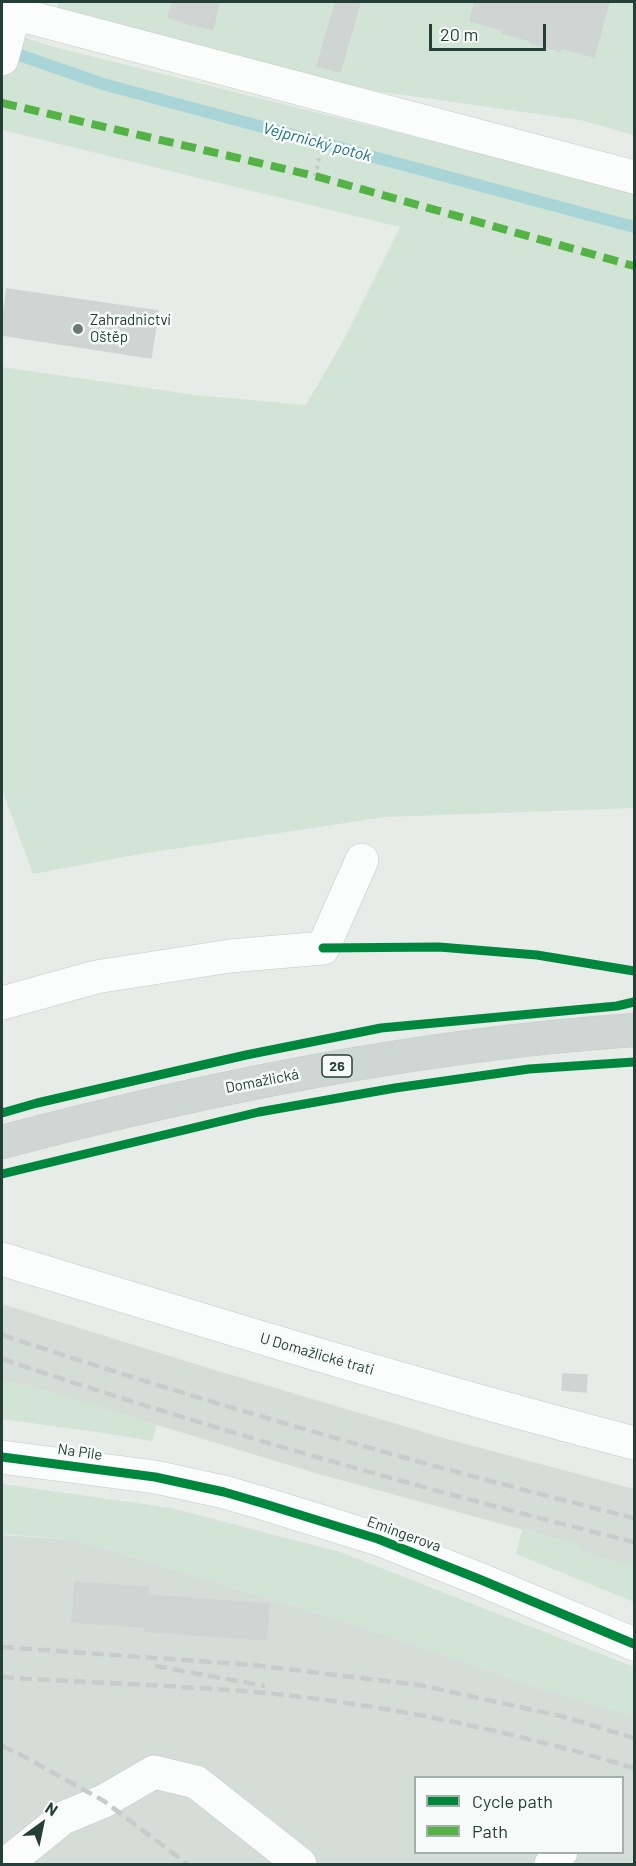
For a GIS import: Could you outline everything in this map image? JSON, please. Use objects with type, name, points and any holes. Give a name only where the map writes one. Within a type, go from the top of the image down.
[{"type":"main road","name":"Domažlická","points":[[2,1142],[177,1098],[352,1064],[458,1047],[634,1030]]},
{"type":"street","points":[[2,59],[10,13],[634,177]]},
{"type":"street","points":[[2,1003],[96,977],[230,956],[323,948],[362,860]]},
{"type":"street","name":"U Domažlické trati","points":[[2,1259],[317,1355],[634,1443]]},
{"type":"street","name":"Na Pile","points":[[2,1457],[155,1477]]},
{"type":"street","name":"Emingerova","points":[[155,1477],[224,1492],[378,1539],[479,1578],[634,1644]]},
{"type":"street","points":[[6,1864],[63,1818],[104,1801],[154,1772],[196,1782],[300,1864]]},
{"type":"path","points":[[315,176],[326,130]]},
{"type":"shaded area","points":[[2,1304],[447,1439],[634,1489],[634,1567],[594,1557],[575,1544],[315,1473],[29,1386],[2,1381]]},
{"type":"shaded area","points":[[2,1535],[77,1540],[365,1628],[532,1686],[634,1716],[634,1864],[2,1864]]},
{"type":"green space","points":[[59,2],[634,2],[634,135],[580,120],[312,82],[55,15]]},
{"type":"green space","points":[[2,30],[50,46],[634,193],[634,808],[385,817],[140,854],[33,874],[2,789],[2,367],[195,395],[306,405],[344,339],[400,227],[2,130]]},
{"type":"green space","points":[[2,1381],[29,1386],[157,1425],[152,1441],[2,1419]]},
{"type":"green space","points":[[2,1484],[171,1508],[340,1552],[634,1667],[634,1716],[532,1686],[365,1628],[77,1540],[2,1534]]},
{"type":"green space","points":[[522,1530],[575,1544],[594,1557],[634,1567],[634,1602],[516,1554]]},
{"type":"building","points":[[173,2],[199,2],[192,25],[168,17]]},
{"type":"building","points":[[199,2],[219,2],[213,29],[192,25]]},
{"type":"building","points":[[336,2],[360,2],[353,28],[330,21]]},
{"type":"building","points":[[475,2],[542,2],[531,41],[470,21]]},
{"type":"building","points":[[542,2],[609,2],[594,57],[530,43]]},
{"type":"building","points":[[330,21],[353,28],[340,72],[317,66]]},
{"type":"building","name":"Zahradnictví Oštěp","points":[[7,289],[158,311],[151,358],[2,335]]},
{"type":"building","points":[[563,1374],[587,1375],[586,1392],[562,1390]]},
{"type":"building","points":[[75,1582],[148,1587],[145,1627],[72,1622]]},
{"type":"building","points":[[148,1595],[269,1604],[266,1640],[145,1631]]},
{"type":"waterway","name":"Vejprnický potok","points":[[5,50],[103,84],[634,227]]},
{"type":"railway","points":[[2,1335],[316,1432],[475,1477],[634,1518]]},
{"type":"railway","points":[[2,1359],[159,1410],[316,1457],[634,1542]]},
{"type":"railway","points":[[2,1647],[253,1665],[419,1685],[561,1716],[634,1738]]},
{"type":"railway","points":[[155,1666],[265,1686]]},
{"type":"railway","points":[[2,1677],[232,1690],[312,1698],[451,1722],[543,1743],[634,1768]]},
{"type":"railway","points":[[2,1746],[104,1801],[187,1864]]},
{"type":"marked path","points":[[2,103],[315,176],[634,266]]},
{"type":"cycle path","points":[[323,948],[439,947],[537,955],[634,971]]},
{"type":"cycle path","points":[[2,1113],[246,1055],[381,1028],[617,1006],[634,1002]]},
{"type":"cycle path","points":[[2,1174],[259,1112],[395,1088],[529,1069],[634,1062]]},
{"type":"cycle path","points":[[2,1457],[155,1477],[224,1492],[265,1504],[378,1539],[634,1644]]},
{"type":"place","name":"Zahradnictví Oštěp","points":[[78,329]]}]
